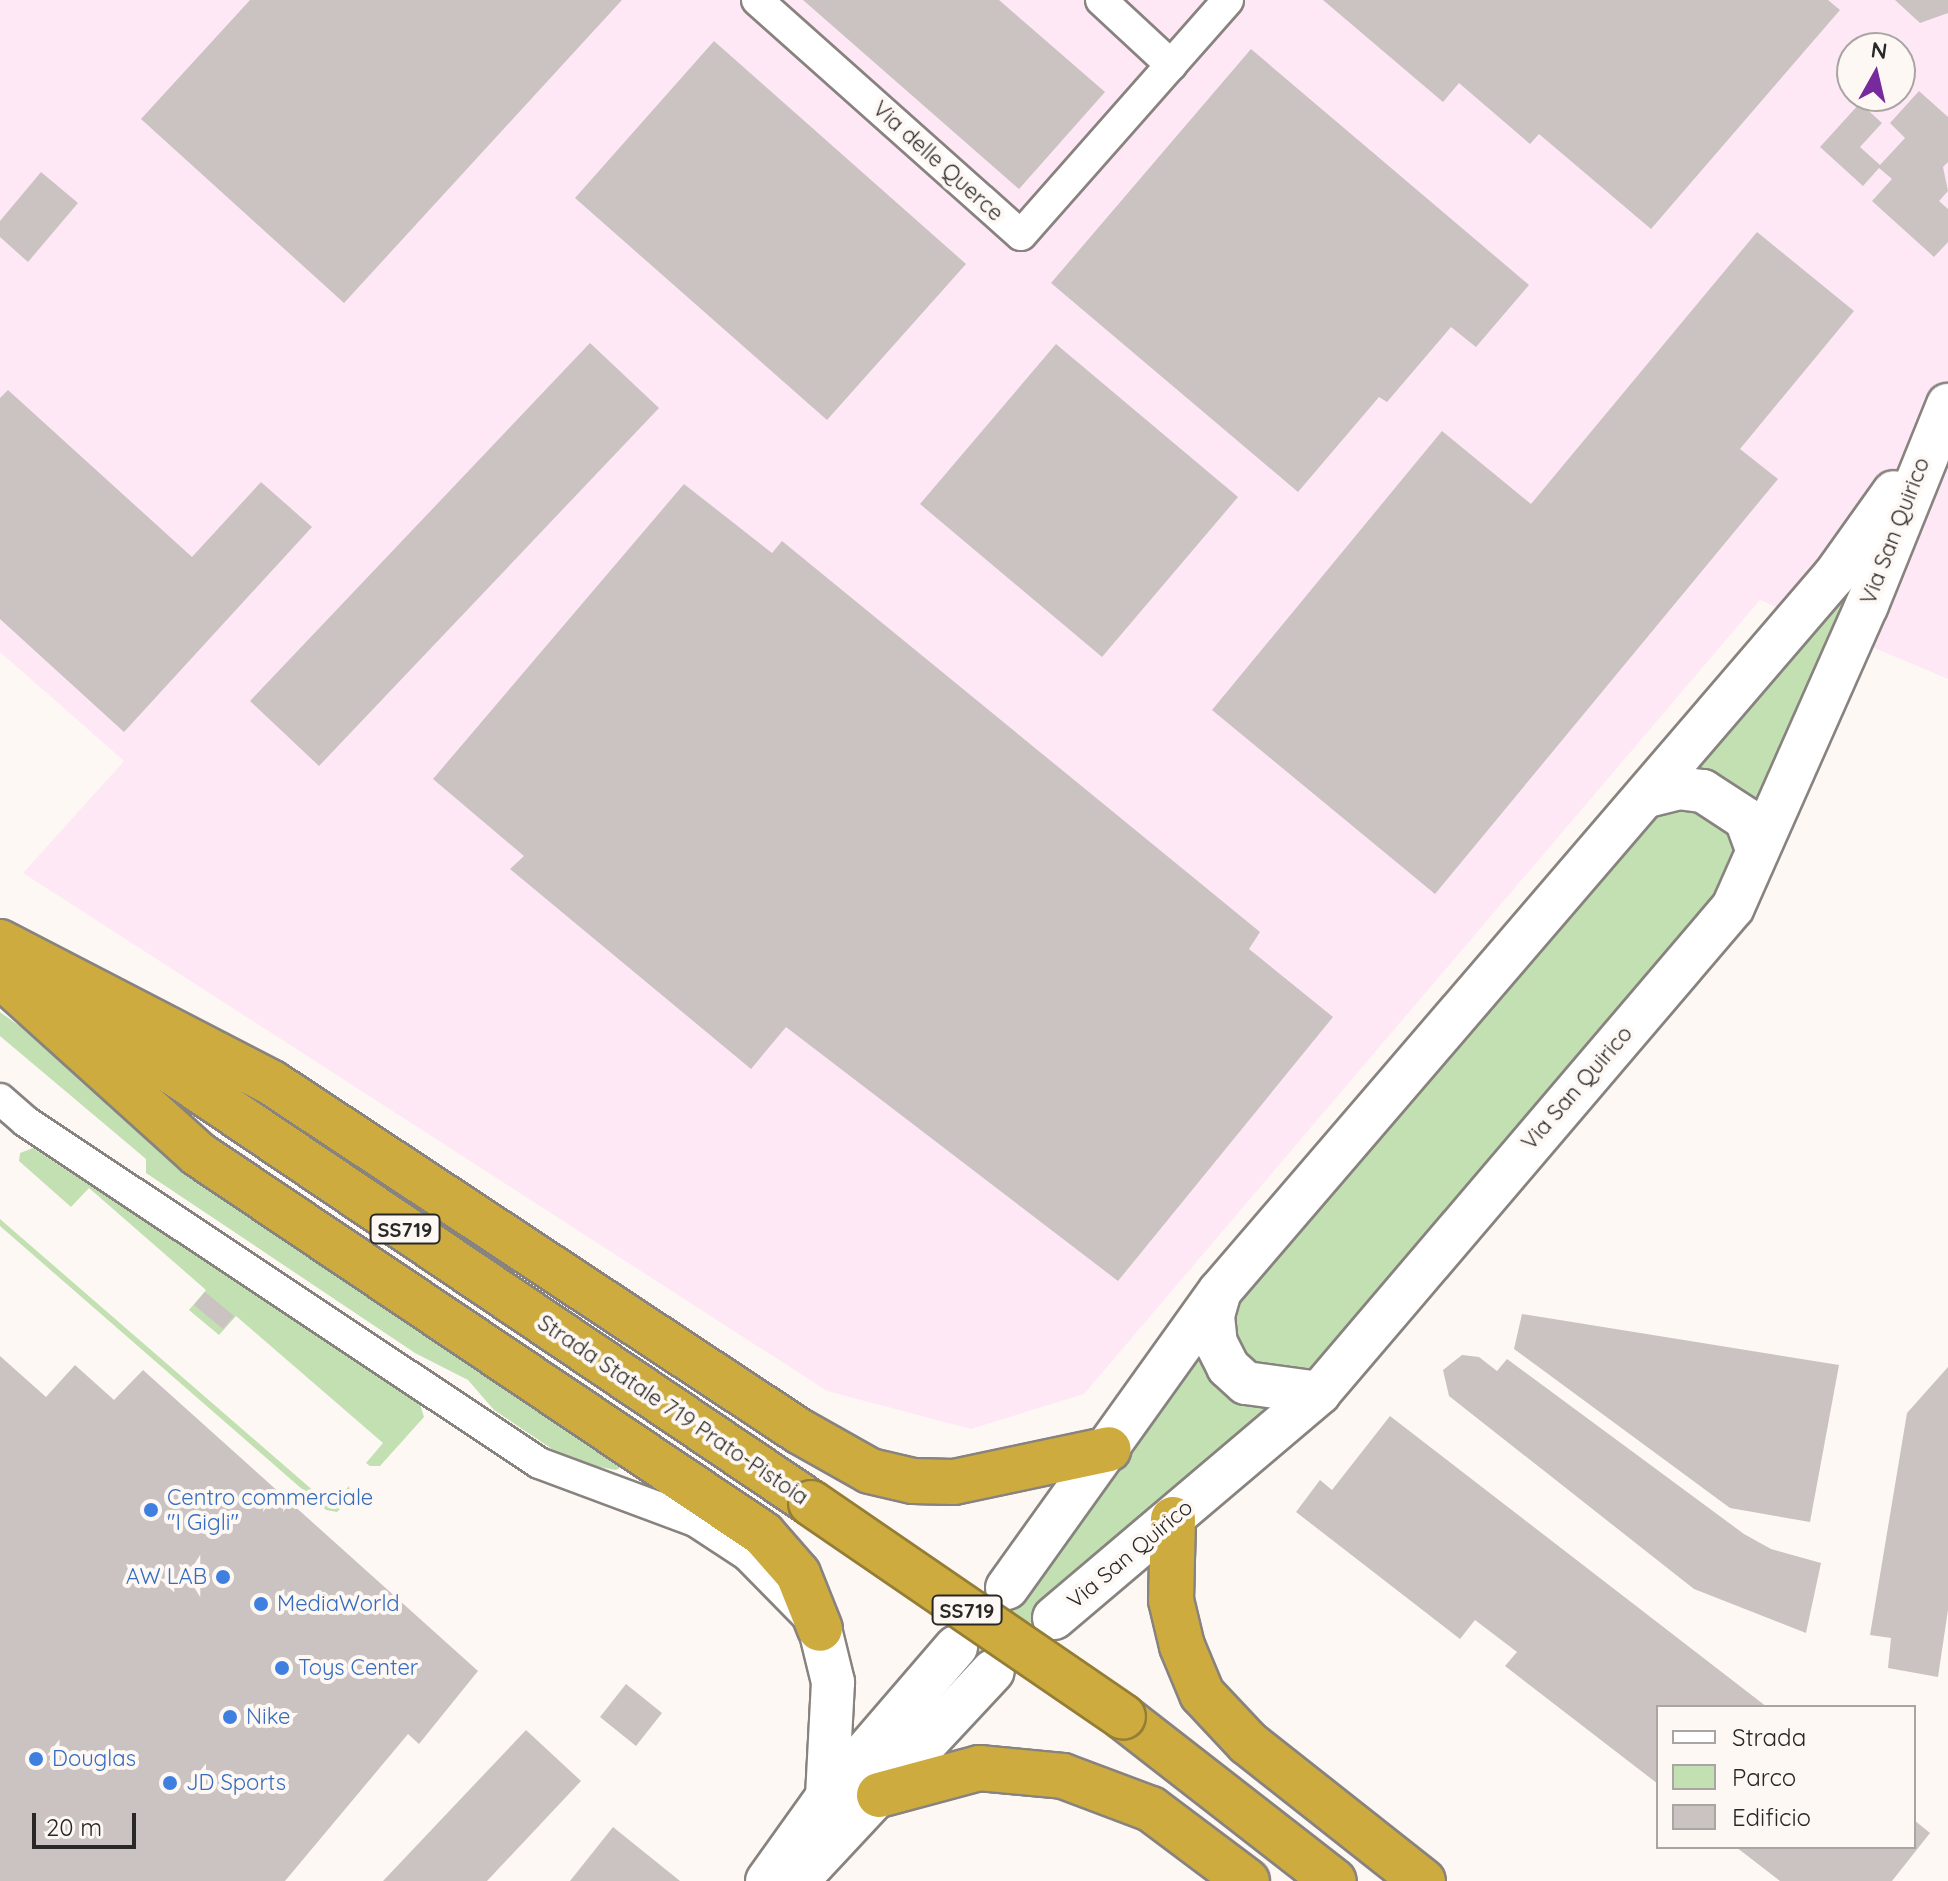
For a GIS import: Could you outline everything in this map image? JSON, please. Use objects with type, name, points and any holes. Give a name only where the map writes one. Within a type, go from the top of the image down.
[{"type":"highway","points":[[0,942],[272,1083],[799,1431],[870,1471],[913,1481],[954,1482],[1109,1449]]},
{"type":"highway","name":"Strada Statale 719 Prato-Pistoia","points":[[0,956],[1123,1717],[1334,1881]]},
{"type":"highway","points":[[0,975],[198,1154],[763,1534],[798,1574],[820,1629]]},
{"type":"highway","points":[[1173,1519],[1171,1600],[1182,1646],[1202,1694],[1248,1743],[1423,1881]]},
{"type":"highway","points":[[879,1795],[979,1768],[1063,1776],[1151,1809],[1247,1881]]},
{"type":"street","name":"Via delle Querce","points":[[757,0],[1021,235],[1228,0]]},
{"type":"street","points":[[1101,0],[1171,65]]},
{"type":"street","name":"Via San Quirico","points":[[1007,1588],[1220,1291],[1834,576],[1940,422]]},
{"type":"street","name":"Via San Quirico","points":[[1054,1618],[1319,1393],[1733,907],[1867,605],[1940,422]]},
{"type":"street","points":[[1647,796],[1678,788],[1703,791],[1746,819],[1757,850]]},
{"type":"street","points":[[0,1099],[25,1121],[539,1463],[695,1521],[747,1555],[820,1629],[833,1682],[827,1797]]},
{"type":"street","points":[[1220,1291],[1213,1316],[1216,1343],[1228,1367],[1246,1383],[1319,1393]]},
{"type":"street","points":[[767,1881],[827,1797],[956,1647]]},
{"type":"street","points":[[797,1881],[993,1671]]},
{"type":"shaded area","points":[[0,0],[1948,0],[1948,679],[1760,600],[1084,1394],[971,1429],[827,1391],[23,873],[124,761],[0,652]]},
{"type":"green space","points":[[1849,590],[1853,592],[1758,821],[1684,772]]},
{"type":"green space","points":[[1663,807],[1718,814],[1738,845],[1734,883],[1322,1362],[1308,1372],[1274,1378],[1233,1349],[1234,1297]]},
{"type":"green space","points":[[0,1012],[623,1466],[616,1470],[594,1466],[552,1449],[494,1410],[468,1380],[415,1353],[146,1173],[146,1159],[0,1036]]},
{"type":"green space","points":[[33,1148],[419,1401],[424,1417],[380,1466],[370,1466],[366,1463],[383,1443],[236,1316],[219,1335],[189,1310],[206,1290],[89,1188],[71,1207],[19,1161],[20,1153]]},
{"type":"green space","points":[[0,1219],[331,1506],[349,1486],[351,1498],[337,1512],[326,1510],[0,1226]]},
{"type":"green space","points":[[1202,1334],[1283,1406],[969,1675],[963,1668]]},
{"type":"building","points":[[250,0],[622,0],[344,303],[141,119]]},
{"type":"building","points":[[803,0],[999,0],[1105,92],[1019,189]]},
{"type":"building","points":[[1323,0],[1828,0],[1840,10],[1651,229],[1539,134],[1530,144],[1459,83],[1443,102]]},
{"type":"building","points":[[1895,0],[1948,0],[1948,13],[1920,23]]},
{"type":"building","points":[[714,41],[966,264],[827,420],[575,198]]},
{"type":"building","points":[[1251,49],[1529,285],[1476,347],[1451,327],[1387,402],[1379,397],[1298,492],[1051,283]]},
{"type":"building","points":[[1919,91],[1948,117],[1948,162],[1943,167],[1948,191],[1939,201],[1948,209],[1948,242],[1934,257],[1872,201],[1892,179],[1879,168],[1863,186],[1820,147],[1852,112],[1870,112],[1882,123],[1860,147],[1880,165],[1905,138],[1890,123],[1900,112],[1916,112],[1916,94]]},
{"type":"building","points":[[41,172],[78,203],[28,262],[0,237],[0,221]]},
{"type":"building","points":[[1757,232],[1854,311],[1740,449],[1778,479],[1435,894],[1212,710],[1442,431],[1531,504]]},
{"type":"building","points":[[590,343],[659,408],[319,766],[250,701]]},
{"type":"building","points":[[1056,344],[1238,497],[1102,657],[920,504]]},
{"type":"building","points":[[8,390],[192,557],[261,482],[312,527],[124,732],[0,619],[0,398]]},
{"type":"building","points":[[684,484],[772,553],[782,541],[1260,932],[1249,949],[1333,1017],[1118,1281],[786,1027],[751,1069],[510,869],[524,856],[433,779]]},
{"type":"building","points":[[205,1292],[234,1316],[223,1329],[194,1305]]},
{"type":"building","points":[[1522,1314],[1839,1365],[1810,1522],[1730,1508],[1514,1349]]},
{"type":"building","points":[[1462,1355],[1479,1357],[1497,1371],[1507,1359],[1744,1534],[1771,1549],[1821,1563],[1806,1633],[1694,1589],[1449,1396],[1443,1370]]},
{"type":"building","name":"Centro commerciale \"I Gigli\"","points":[[0,1356],[46,1397],[75,1365],[114,1400],[143,1370],[478,1671],[419,1744],[408,1734],[285,1881],[0,1881]]},
{"type":"building","points":[[1948,1367],[1948,1610],[1938,1677],[1888,1668],[1891,1638],[1870,1635],[1907,1413]]},
{"type":"building","points":[[1390,1416],[1764,1705],[1656,1705],[1656,1782],[1505,1666],[1517,1652],[1475,1620],[1460,1639],[1296,1512],[1320,1480],[1332,1490]]},
{"type":"building","points":[[626,1684],[662,1713],[636,1746],[600,1717]]},
{"type":"building","points":[[526,1730],[581,1781],[487,1881],[383,1881]]},
{"type":"building","points":[[1916,1822],[1930,1833],[1892,1881],[1780,1881],[1739,1849],[1916,1849]]},
{"type":"building","points":[[613,1827],[680,1881],[570,1881]]},
{"type":"place","name":"Centro commerciale \"I Gigli\"","points":[[151,1510]]},
{"type":"place","name":"AW LAB","points":[[223,1577]]},
{"type":"place","name":"MediaWorld","points":[[261,1604]]},
{"type":"place","name":"Toys Center","points":[[282,1668]]},
{"type":"place","name":"Nike","points":[[230,1717]]},
{"type":"place","name":"Douglas","points":[[36,1759]]},
{"type":"place","name":"JD Sports","points":[[170,1783]]}]
